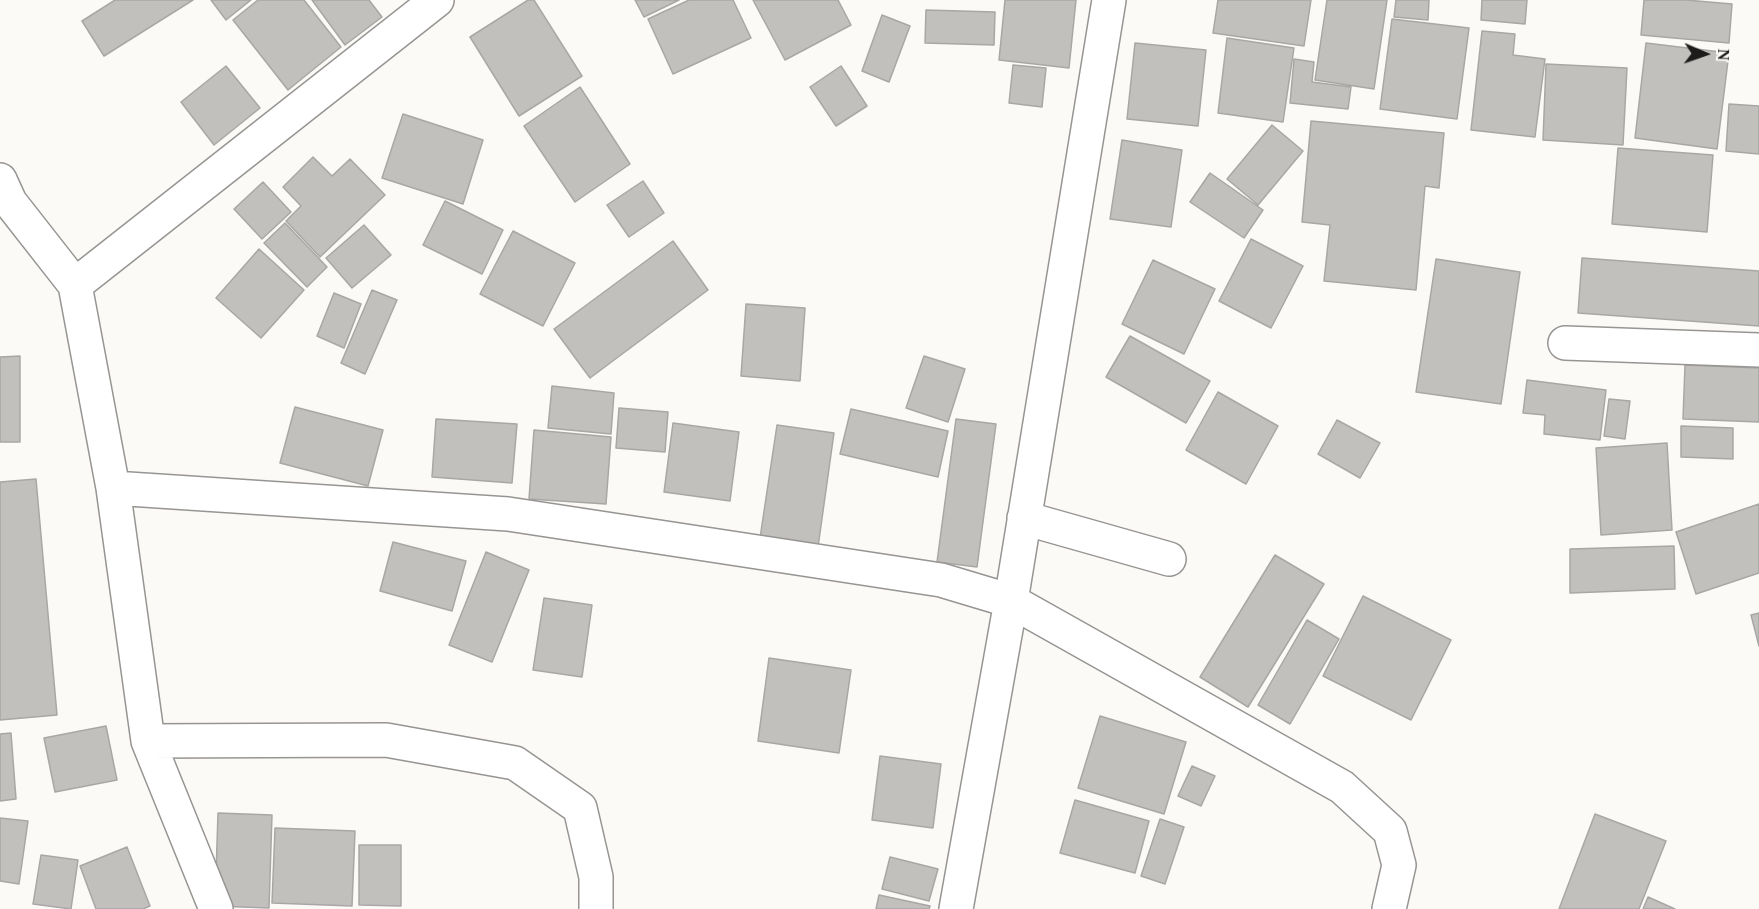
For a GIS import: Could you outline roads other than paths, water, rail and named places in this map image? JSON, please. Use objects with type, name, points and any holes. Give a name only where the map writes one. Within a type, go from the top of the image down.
[{"type":"street","points":[[75,285],[437,0]]},
{"type":"street","points":[[956,909],[1011,601],[1108,0]]},
{"type":"street","points":[[3,193],[75,285],[113,488],[148,741],[216,909]]},
{"type":"street","points":[[1565,343],[1759,350]]},
{"type":"street","points":[[113,488],[508,514],[941,579],[1011,601],[1342,787],[1390,831],[1399,865],[1389,909]]},
{"type":"street","points":[[1024,518],[1169,559]]},
{"type":"street","points":[[148,741],[386,740],[515,763],[580,808],[596,877],[596,909]]}]
